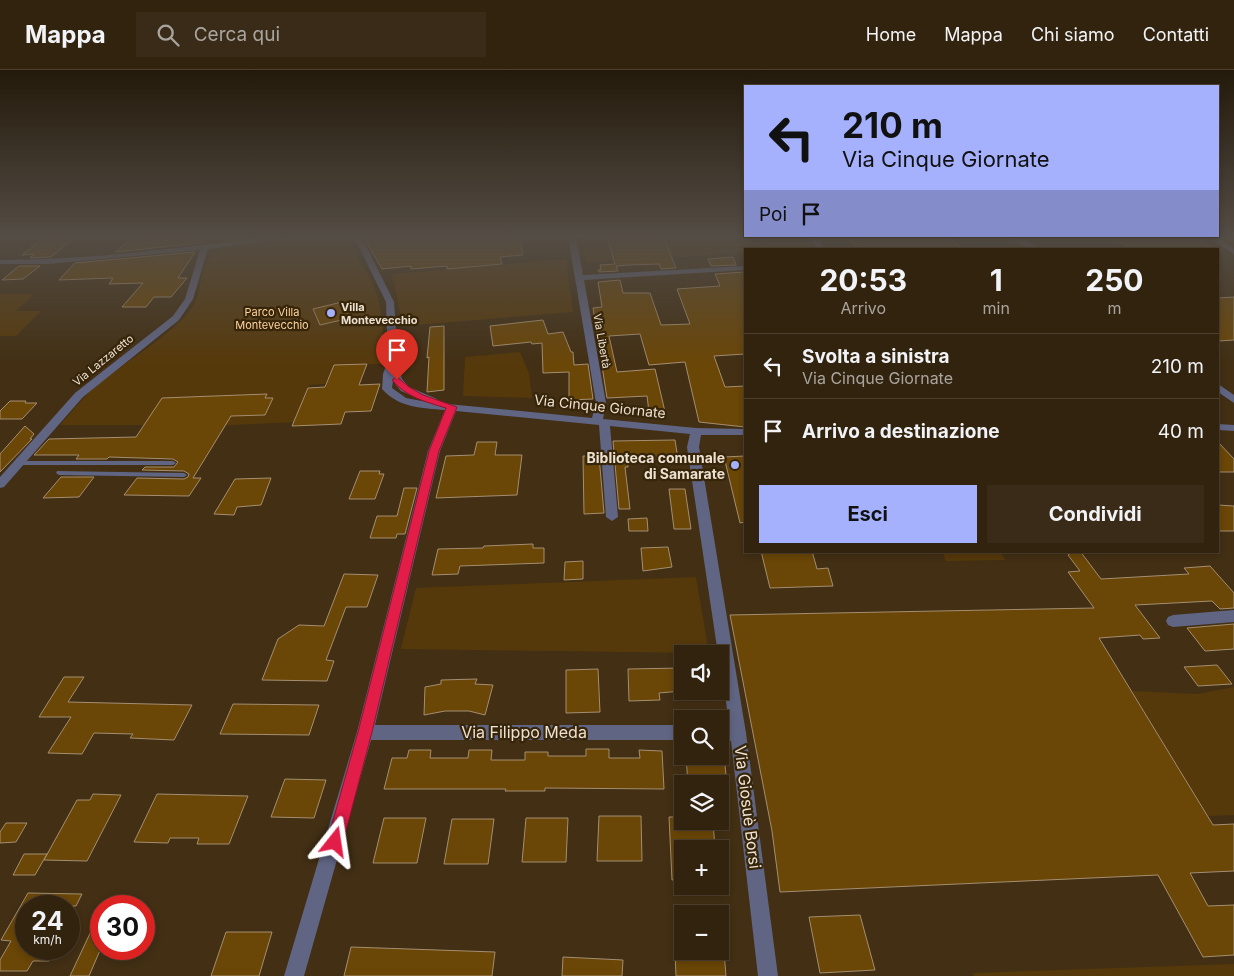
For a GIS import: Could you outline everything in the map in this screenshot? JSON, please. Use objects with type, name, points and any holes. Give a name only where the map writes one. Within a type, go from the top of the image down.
[{"type":"street","name":"Via Lazzaretto","points":[[0,484],[79,395],[180,313],[189,299],[195,278]]},
{"type":"street","name":"Via Cinque Giornate","points":[[378,278],[390,302],[393,360],[386,383],[388,389],[394,395],[414,404],[696,431],[744,432]]},
{"type":"street","name":"Via Libertà","points":[[580,278],[601,403],[600,421],[612,516]]},
{"type":"street","points":[[1219,388],[1234,400]]},
{"type":"street","points":[[294,976],[365,732],[434,451],[452,407]]},
{"type":"street","points":[[1219,427],[1234,428]]},
{"type":"street","name":"Via Giosuè Borsi","points":[[696,431],[693,447],[738,733],[768,976]]},
{"type":"street","points":[[1173,621],[1234,616]]},
{"type":"street","name":"Via Filippo Meda","points":[[365,732],[674,733]]},
{"type":"street","points":[[729,733],[738,733]]},
{"type":"lane","points":[[18,463],[173,463]]},
{"type":"lane","points":[[59,473],[184,474]]},
{"type":"green space","name":"Parco Villa Montevecchio","points":[[202,278],[370,278],[378,298],[381,314],[383,364],[334,365],[325,384],[309,385],[294,422],[233,425],[60,425],[96,386],[156,342],[179,322],[189,312],[197,298]]},
{"type":"green space","points":[[393,278],[569,278],[573,312],[403,326]]},
{"type":"green space","points":[[0,294],[34,294],[16,311],[41,311],[16,336],[0,336]]},
{"type":"green space","points":[[520,352],[529,373],[532,398],[463,396],[465,357]]},
{"type":"green space","points":[[943,553],[1001,553],[1005,560],[946,561]]},
{"type":"green space","points":[[696,577],[708,645],[674,645],[674,653],[401,649],[416,588]]},
{"type":"green space","points":[[1234,687],[1234,815],[1208,816],[1132,691],[1197,694]]},
{"type":"green space","points":[[1234,964],[1234,976],[974,976],[973,973]]},
{"type":"building","points":[[4,278],[24,278],[23,279],[2,280]]},
{"type":"building","points":[[61,278],[105,278],[59,280]]},
{"type":"building","points":[[113,278],[187,278],[171,297],[154,297],[146,307],[122,307],[143,283],[109,284]]},
{"type":"building","points":[[717,278],[744,278],[744,354],[714,356],[725,387],[744,386],[744,427],[699,422],[685,362],[649,365],[640,334],[609,336],[617,372],[655,369],[666,416],[649,412],[647,396],[607,398],[593,308],[602,307],[598,282],[620,280],[623,293],[650,293],[661,325],[690,324],[677,289],[720,286]]},
{"type":"building","points":[[1234,297],[1234,340],[1219,341],[1219,298]]},
{"type":"building","name":"Villa Montevecchio","points":[[342,302],[350,318],[320,325],[313,309]]},
{"type":"building","points":[[543,320],[548,334],[563,332],[571,352],[573,352],[574,365],[588,364],[593,399],[569,400],[569,372],[543,373],[542,343],[532,344],[531,342],[493,346],[490,326]]},
{"type":"building","points":[[444,326],[444,390],[427,392],[429,357],[427,358],[430,327]]},
{"type":"building","points":[[367,364],[359,385],[380,384],[371,411],[345,412],[341,424],[292,426],[308,388],[325,387],[334,365]]},
{"type":"building","points":[[267,394],[265,398],[273,398],[265,415],[231,416],[193,478],[201,478],[189,496],[124,495],[137,478],[184,479],[188,477],[189,474],[184,471],[142,470],[145,467],[174,467],[178,462],[173,459],[109,457],[107,459],[76,459],[79,455],[34,455],[49,439],[136,437],[162,398]]},
{"type":"building","points":[[10,401],[37,403],[22,419],[0,419],[0,411]]},
{"type":"building","points":[[25,426],[34,434],[30,439],[32,439],[0,472],[0,454]]},
{"type":"building","points":[[675,440],[678,459],[628,460],[628,467],[625,467],[630,509],[619,509],[613,441]]},
{"type":"building","points":[[477,442],[497,442],[495,455],[522,455],[517,495],[436,498],[446,456],[474,455]]},
{"type":"building","points":[[1219,443],[1234,459],[1234,472],[1219,472]]},
{"type":"building","points":[[583,456],[599,456],[604,513],[584,514]]},
{"type":"building","points":[[744,456],[744,522],[740,523],[724,457]]},
{"type":"building","points":[[360,471],[380,471],[379,474],[384,474],[375,499],[349,499]]},
{"type":"building","points":[[61,477],[94,477],[79,497],[43,498]]},
{"type":"building","points":[[271,478],[261,505],[237,507],[234,515],[214,514],[235,479]]},
{"type":"building","points":[[404,488],[417,488],[405,534],[397,534],[396,538],[370,538],[377,516],[397,516]]},
{"type":"building","points":[[669,489],[685,489],[691,529],[674,529]]},
{"type":"building","points":[[1219,505],[1234,506],[1234,531],[1219,531]]},
{"type":"building","points":[[647,518],[648,531],[629,531],[628,519]]},
{"type":"building","points":[[533,544],[533,548],[544,548],[544,563],[460,566],[458,574],[432,575],[438,549]]},
{"type":"building","points":[[668,547],[672,567],[643,571],[641,548]]},
{"type":"building","points":[[761,553],[813,553],[817,569],[828,568],[833,586],[770,588]]},
{"type":"building","points":[[1070,553],[1082,553],[1101,579],[1189,574],[1184,568],[1210,566],[1234,593],[1234,608],[1220,609],[1212,601],[1135,605],[1160,638],[1143,639],[1140,635],[1099,638],[1213,825],[1234,824],[1234,871],[1190,873],[1208,906],[1234,905],[1234,955],[1203,957],[1158,875],[780,892],[772,831],[730,615],[1094,608],[1068,572],[1080,571],[1068,555]]},
{"type":"building","points":[[583,561],[583,579],[564,580],[565,562]]},
{"type":"building","points":[[344,574],[378,575],[367,607],[346,607],[326,660],[334,661],[327,681],[262,680],[278,639],[299,625],[324,626]]},
{"type":"building","points":[[1234,624],[1234,649],[1205,651],[1187,628]]},
{"type":"building","points":[[1217,665],[1232,684],[1198,686],[1184,667]]},
{"type":"building","points":[[674,668],[674,692],[659,693],[660,700],[629,701],[628,669]]},
{"type":"building","points":[[598,669],[600,712],[566,713],[566,670]]},
{"type":"building","points":[[64,677],[84,677],[68,702],[192,705],[174,740],[130,738],[133,734],[94,733],[82,754],[48,753],[71,717],[39,717]]},
{"type":"building","points":[[477,679],[475,684],[493,685],[485,715],[469,711],[445,711],[424,715],[425,687],[441,684],[441,680]]},
{"type":"building","points":[[233,704],[319,705],[309,735],[220,734]]},
{"type":"building","points":[[586,749],[609,749],[609,758],[640,758],[639,750],[662,751],[664,789],[545,788],[545,791],[505,791],[506,789],[384,789],[392,758],[407,758],[409,750],[431,750],[430,758],[468,758],[469,750],[492,750],[491,760],[525,760],[525,752],[548,752],[548,756],[586,756]]},
{"type":"building","points":[[687,765],[725,765],[726,775],[687,775]]},
{"type":"building","points":[[285,779],[326,780],[314,818],[271,817]]},
{"type":"building","points":[[93,794],[121,795],[87,861],[44,860],[77,800],[90,800]]},
{"type":"building","points":[[157,794],[248,796],[229,844],[197,844],[199,838],[170,838],[168,843],[134,842]]},
{"type":"building","points":[[599,816],[641,816],[642,861],[597,861]]},
{"type":"building","points":[[669,817],[674,817],[674,830],[714,830],[714,840],[674,840],[674,880],[672,880]]},
{"type":"building","points":[[384,818],[426,818],[417,863],[373,863]]},
{"type":"building","points":[[526,818],[568,818],[566,862],[522,862]]},
{"type":"building","points":[[452,819],[494,819],[488,864],[444,864]]},
{"type":"building","points":[[6,823],[27,823],[16,842],[0,843],[0,832]]},
{"type":"building","points":[[24,854],[47,854],[35,875],[13,875]]},
{"type":"building","points":[[28,893],[82,894],[80,898],[80,895],[27,895]]},
{"type":"building","points":[[860,915],[875,970],[820,973],[809,917]]},
{"type":"building","points":[[15,916],[15,960],[50,960],[33,961],[27,971],[0,971],[0,960],[11,941],[1,940]]},
{"type":"building","points":[[226,932],[272,932],[259,976],[211,976]]},
{"type":"building","points":[[90,933],[90,960],[96,960],[89,976],[70,976],[78,960],[80,960],[80,955]]},
{"type":"building","points":[[351,947],[495,952],[492,976],[344,976]]},
{"type":"building","points":[[563,957],[623,960],[622,976],[562,976]]},
{"type":"building","points":[[675,960],[725,960],[726,976],[676,976]]},
{"type":"place","name":"Villa Montevecchio","points":[[331,313]]},
{"type":"place","name":"Biblioteca comunale di Samarate","points":[[735,465]]},
{"type":"route","points":[[335,842],[365,732],[434,451],[445,419],[452,407],[420,397],[405,389],[397,380]]}]
